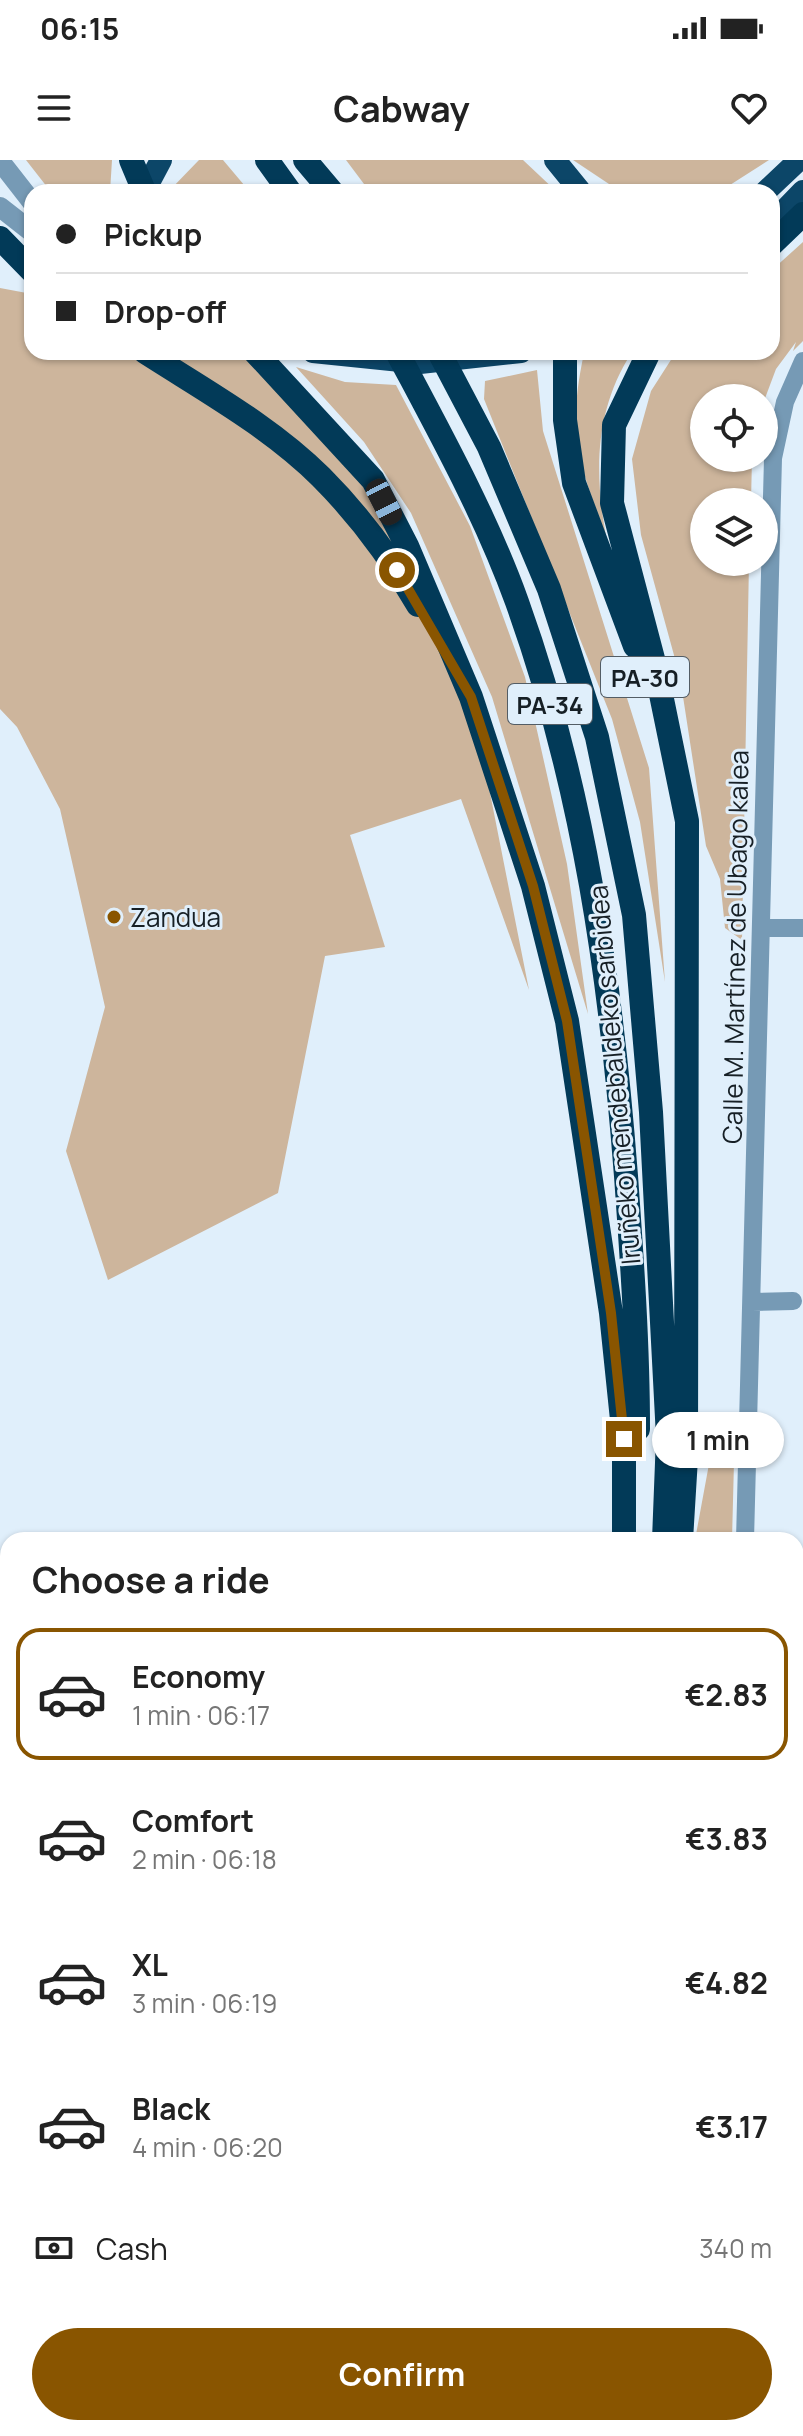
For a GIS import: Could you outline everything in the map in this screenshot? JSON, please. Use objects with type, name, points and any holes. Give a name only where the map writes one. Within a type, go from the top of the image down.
[{"type":"highway","points":[[131,160],[141,184]]},
{"type":"highway","points":[[148,184],[161,160]]},
{"type":"highway","points":[[267,160],[284,184]]},
{"type":"highway","points":[[305,160],[325,184]]},
{"type":"highway","points":[[555,160],[574,184]]},
{"type":"highway","points":[[774,184],[799,160]]},
{"type":"highway","points":[[780,215],[803,191]]},
{"type":"highway","points":[[780,236],[803,214]]},
{"type":"highway","points":[[0,238],[24,263]]},
{"type":"highway","points":[[157,360],[246,417],[321,477],[397,570],[471,697]]},
{"type":"highway","points":[[263,360],[334,434],[373,480],[407,546],[471,697],[533,886],[567,1021],[611,1313],[624,1439],[624,1532]]},
{"type":"highway","points":[[390,360],[420,363],[447,360]]},
{"type":"highway","name":"Iruñeko mendebaldeko sarbidea","points":[[401,360],[457,465],[517,601],[562,743],[600,921],[619,1081],[629,1229],[638,1425],[636,1532]]},
{"type":"highway","name":"Iruñeko mendebaldeko sarbidea","points":[[443,360],[489,447],[549,589],[597,737],[634,915],[651,1112],[668,1437],[664,1532]]},
{"type":"highway","name":"PA-30","points":[[565,360],[565,420],[574,483],[640,658],[666,753],[677,849],[686,1011]]},
{"type":"highway","name":"PA-30","points":[[645,360],[614,425],[612,503],[656,670],[687,821],[686,1458],[681,1532]]},
{"type":"street","points":[[0,161],[24,192]]},
{"type":"street","points":[[0,207],[24,226]]},
{"type":"street","name":"Calle M. Martínez de Ubago kalea","points":[[745,1532],[773,458],[785,402],[803,361]]},
{"type":"street","points":[[762,928],[803,928]]},
{"type":"street","points":[[752,1302],[793,1301]]},
{"type":"shaded area","points":[[26,160],[112,160],[110,184],[45,184]]},
{"type":"shaded area","points":[[199,160],[223,160],[243,184],[176,184]]},
{"type":"shaded area","points":[[346,160],[523,160],[548,184],[364,184]]},
{"type":"shaded area","points":[[573,160],[769,160],[732,184],[609,184]]},
{"type":"shaded area","points":[[803,242],[803,341],[793,351],[796,342],[776,369],[770,384],[690,384],[690,472],[752,472],[751,488],[690,488],[690,576],[749,576],[742,940],[725,928],[720,879],[706,846],[680,677],[641,535],[632,459],[651,391],[671,360],[780,360],[780,263]]},
{"type":"shaded area","points":[[0,288],[24,292],[24,360],[262,360],[373,480],[471,697],[529,990],[461,799],[350,835],[385,947],[325,956],[278,1193],[108,1280],[66,1151],[105,1007],[60,809],[17,727],[0,709]]},
{"type":"shaded area","points":[[583,360],[628,360],[611,396],[601,441],[600,488],[606,536],[588,487],[578,446],[576,405]]},
{"type":"shaded area","points":[[296,367],[345,382],[396,385],[470,526],[525,677],[567,864],[588,1014],[492,697],[411,513],[364,442]]},
{"type":"shaded area","points":[[537,370],[543,431],[649,768],[665,982],[640,822],[612,719],[484,399],[485,381]]},
{"type":"shaded area","points":[[734,1462],[732,1532],[696,1532],[709,1464]]},
{"type":"place","name":"Zandua","points":[[114,917]]},
{"type":"route","points":[[397,570],[471,697],[533,886],[567,1021],[611,1313],[624,1439]]}]
